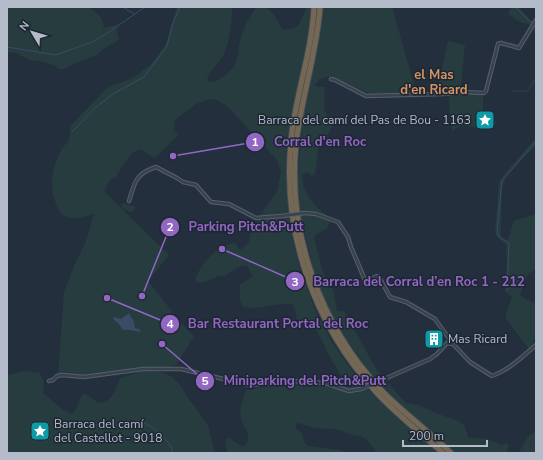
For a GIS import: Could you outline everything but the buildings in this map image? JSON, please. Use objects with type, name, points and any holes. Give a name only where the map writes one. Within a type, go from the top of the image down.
[{"type":"highway","points":[[314,7],[307,58],[294,122],[290,157],[290,202],[302,262],[313,294],[327,324],[340,346],[354,365],[376,392],[443,453]]},
{"type":"highway","points":[[320,7],[312,59],[299,123],[295,159],[296,206],[307,260],[318,293],[326,309],[346,346],[360,366],[391,400],[451,453]]},
{"type":"street","points":[[331,79],[366,96],[444,94],[463,92],[484,93],[486,91],[498,44],[501,43],[519,48],[536,20]]},
{"type":"street","points":[[129,201],[135,180],[156,167],[183,182],[196,185],[211,202],[229,204],[256,218],[305,213],[316,214],[338,222],[348,237],[365,280],[377,276],[379,277],[390,296],[406,302],[435,319],[453,344],[470,362],[492,376],[502,372],[536,345]]},
{"type":"street","points":[[49,381],[62,375],[84,377],[143,369],[181,369],[249,385],[301,381],[325,383],[349,391],[361,389],[430,359],[447,343],[453,344]]},
{"type":"green space","points":[[7,7],[89,7],[100,16],[104,24],[103,28],[116,25],[119,40],[105,48],[97,55],[64,69],[59,69],[54,65],[39,61],[32,61],[16,53],[7,52]]},
{"type":"green space","points":[[177,7],[232,7],[228,43],[222,58],[208,77],[207,81],[210,82],[223,77],[235,65],[243,31],[248,20],[257,7],[267,8],[283,30],[298,26],[307,7],[311,7],[308,33],[286,147],[288,206],[291,231],[300,270],[314,307],[333,344],[363,385],[399,419],[440,453],[378,453],[366,439],[359,436],[336,429],[313,428],[297,423],[295,427],[302,434],[305,443],[308,446],[339,450],[348,453],[228,453],[225,443],[228,437],[242,447],[248,440],[248,433],[242,422],[241,415],[242,404],[247,390],[271,385],[308,384],[341,376],[318,333],[308,321],[301,323],[297,320],[295,309],[292,304],[280,304],[254,308],[242,306],[240,299],[240,285],[253,276],[247,266],[242,265],[224,276],[219,276],[202,283],[195,281],[200,269],[216,251],[229,244],[235,243],[239,249],[242,249],[249,242],[250,235],[263,211],[277,192],[281,172],[277,160],[228,107],[215,99],[196,104],[175,120],[174,130],[177,133],[177,136],[155,158],[151,157],[142,150],[138,150],[130,155],[116,177],[108,182],[104,191],[169,255],[148,281],[178,319],[194,336],[176,365],[172,366],[171,369],[141,368],[80,377],[58,374],[64,292],[87,239],[94,213],[82,218],[72,218],[60,212],[56,204],[52,188],[55,165],[70,137],[70,128],[72,124],[106,89],[133,78],[150,65],[163,49]]},
{"type":"green space","points":[[322,7],[392,7],[416,92],[378,95],[367,93],[334,77],[320,79],[315,85],[318,87],[325,87],[324,108],[332,126],[329,133],[319,144],[315,174],[312,176],[309,173],[305,173],[302,175],[302,181],[305,191],[330,220],[327,227],[318,233],[314,238],[327,283],[333,289],[337,311],[344,311],[375,367],[402,399],[407,403],[418,405],[456,420],[464,425],[468,437],[485,438],[501,445],[507,443],[509,446],[506,453],[456,453],[406,409],[369,372],[349,343],[330,312],[315,277],[301,217],[297,183],[303,118],[320,34]]},
{"type":"green space","points":[[507,7],[519,7],[530,20],[536,23],[536,32],[533,30],[532,25],[520,22],[508,14],[511,8]]},
{"type":"green space","points":[[448,41],[465,45],[460,94],[483,94],[483,114],[497,122],[488,128],[485,129],[462,126],[452,131],[448,93],[437,92]]},
{"type":"green space","points":[[536,77],[536,81],[527,92],[512,92],[513,90],[527,90]]},
{"type":"green space","points":[[536,138],[536,146],[505,178],[502,187],[501,236],[506,240],[508,239],[514,221],[536,214],[536,269],[528,274],[520,295],[536,304],[535,334],[532,345],[529,349],[506,319],[506,313],[512,297],[505,291],[507,262],[506,244],[497,237],[495,232],[499,182]]},
{"type":"green space","points":[[123,203],[135,207],[132,213],[121,207]]},
{"type":"green space","points":[[25,371],[40,373],[44,382],[43,393],[60,407],[72,414],[76,410],[83,394],[89,396],[97,402],[106,402],[115,391],[120,378],[143,371],[160,372],[171,376],[180,385],[208,426],[215,453],[7,453],[7,375]]},
{"type":"green space","points":[[536,431],[536,453],[519,453],[524,443]]},
{"type":"water","points":[[129,313],[134,322],[135,328],[141,330],[139,332],[123,330],[113,319],[114,317],[121,319]]},
{"type":"waterway","points":[[123,7],[134,14]]},
{"type":"waterway","points":[[7,47],[56,55],[92,42],[145,7]]},
{"type":"waterway","points":[[72,132],[95,108],[113,94],[144,77],[167,46],[173,23],[180,7]]},
{"type":"waterway","points":[[515,7],[536,25]]},
{"type":"waterway","points":[[507,291],[509,243],[499,237],[497,232],[502,181],[536,141]]},
{"type":"waterway","points":[[109,426],[135,421],[142,422],[159,432],[168,442],[173,453]]},
{"type":"place","name":"Barraca del camí del Pas de Bou - 1163","points":[[485,120]]},
{"type":"place","name":"Corral d'en Roc","points":[[173,156]]},
{"type":"place","name":"Barraca del Corral d’en Roc 1 - 212","points":[[222,249]]},
{"type":"place","name":"Parking Pitch&Putt","points":[[142,296]]},
{"type":"place","name":"Bar Restaurant Portal del Roc","points":[[107,298]]},
{"type":"place","name":"Mas Ricard","points":[[434,339]]},
{"type":"place","name":"Miniparking del Pitch&Putt","points":[[162,344]]},
{"type":"place","name":"Barraca del camí del Castellot - 9018","points":[[40,431]]},
{"type":"district","name":"el Mas d'en Ricard","points":[[434,82]]}]
